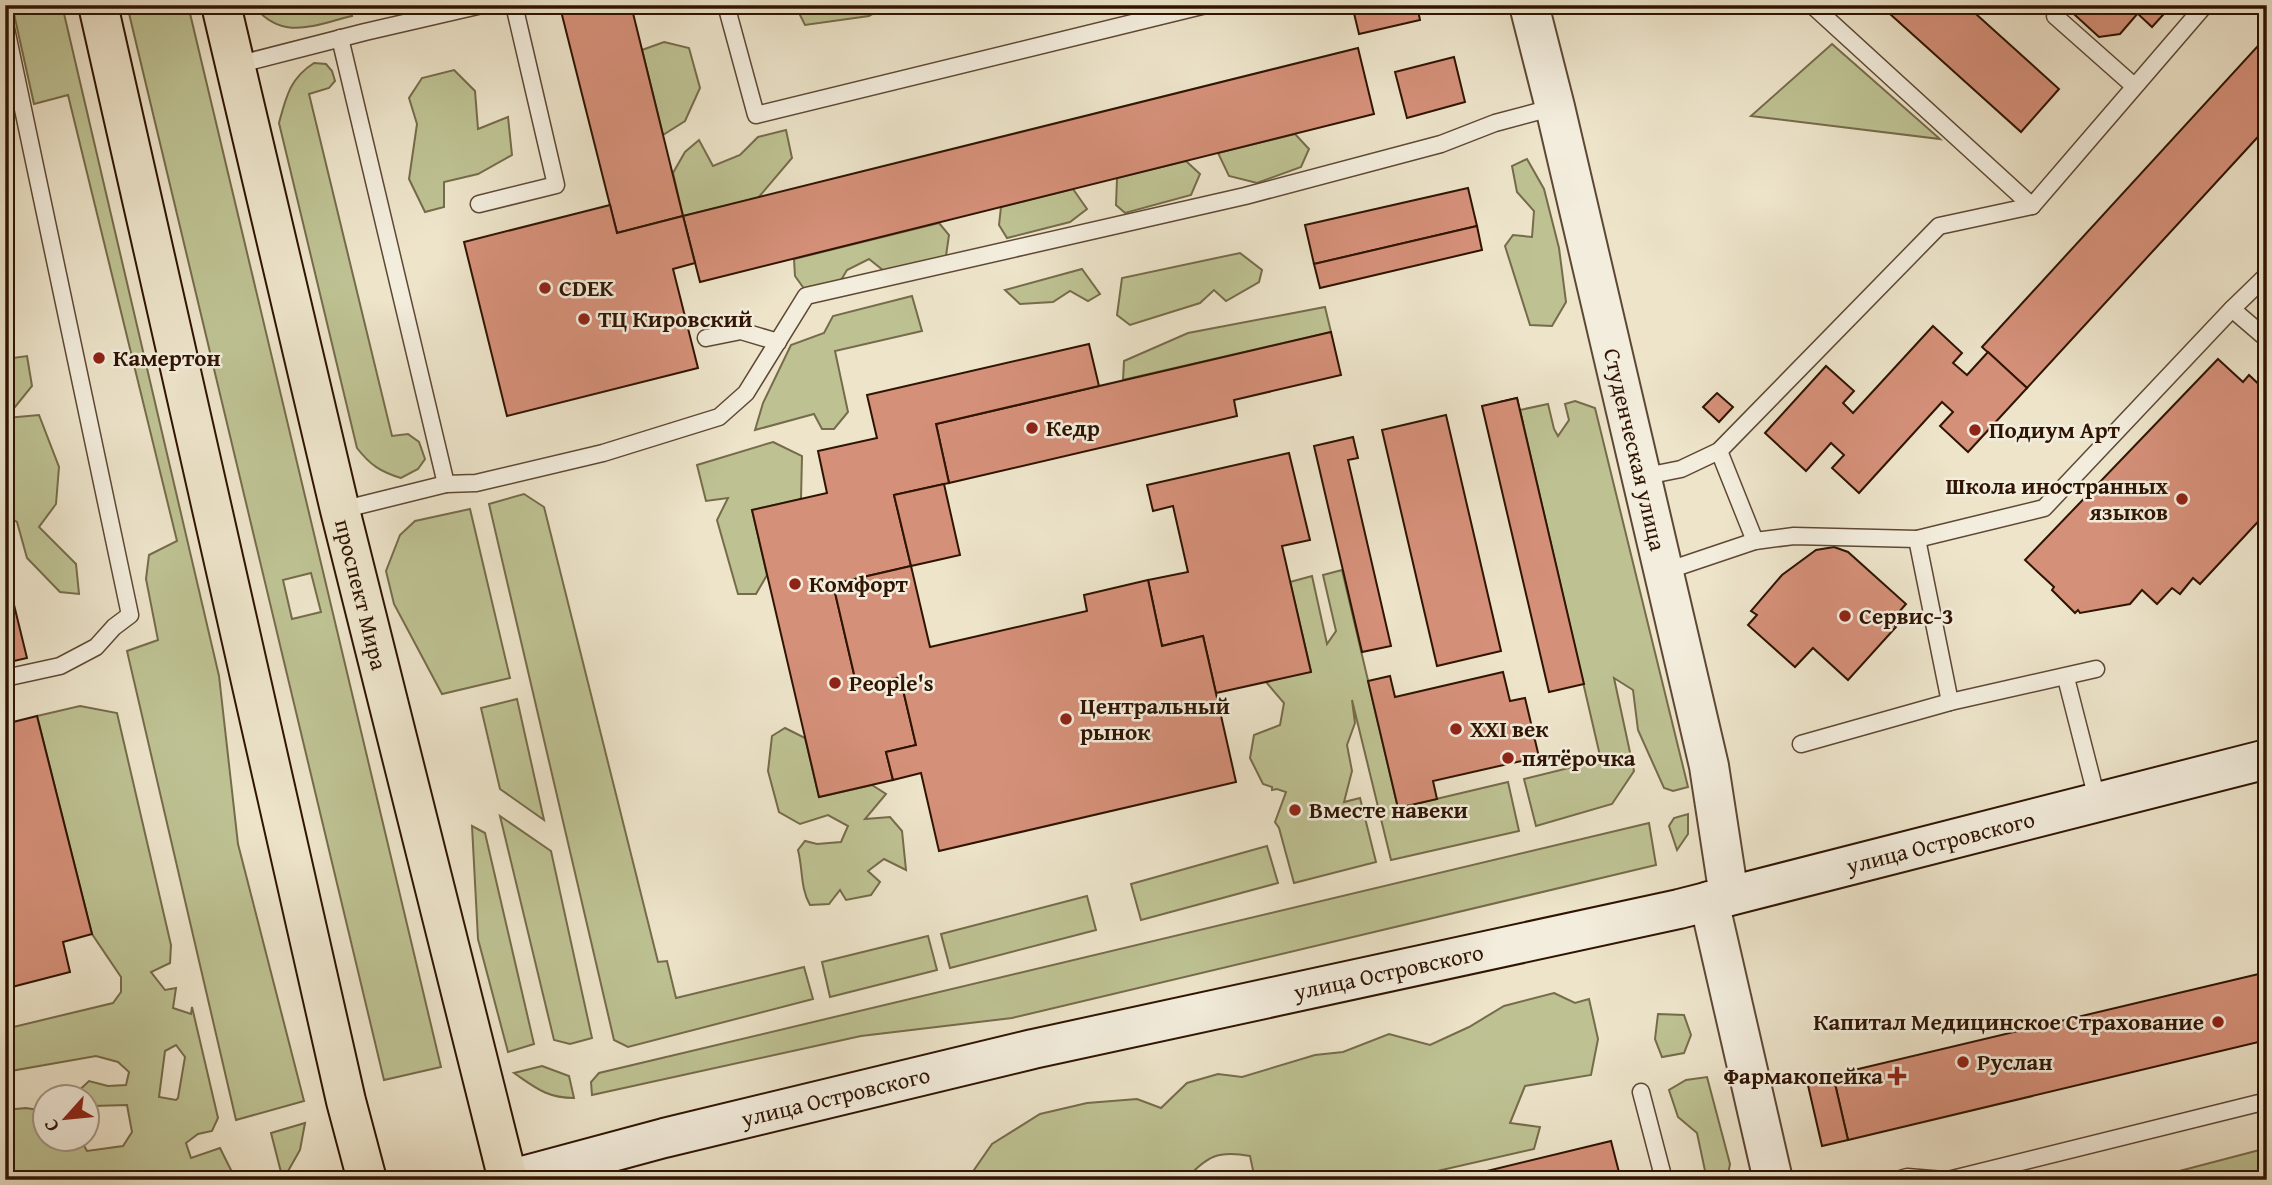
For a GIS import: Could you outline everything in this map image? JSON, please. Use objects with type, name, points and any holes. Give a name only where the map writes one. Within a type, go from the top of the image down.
[{"type":"main road","points":[[98,5],[343,1088],[367,1180]]},
{"type":"main road","name":"проспект Мира","points":[[221,5],[340,510],[508,1180]]},
{"type":"main road","name":"Студенческая улица","points":[[1528,5],[1555,107],[1714,790],[1719,898],[1773,1180]]},
{"type":"main road","name":"улица Островского","points":[[508,1180],[677,1135],[1033,1049],[1639,918],[2267,759]]},
{"type":"lane","points":[[236,65],[482,5]]},
{"type":"lane","points":[[479,204],[556,185],[513,5]]},
{"type":"lane","points":[[726,5],[756,114],[1206,5]]},
{"type":"lane","points":[[1812,5],[2032,206]]},
{"type":"lane","points":[[1641,477],[1681,469],[1719,451],[1939,226],[2032,206],[2205,5]]},
{"type":"lane","points":[[2055,16],[2134,86]]},
{"type":"lane","points":[[5,24],[130,615],[114,627],[96,647],[60,666],[5,678]]},
{"type":"lane","points":[[340,38],[446,484]]},
{"type":"lane","points":[[340,510],[446,484],[476,483],[591,456],[719,417],[746,393],[806,296],[1254,193],[1441,144],[1495,123],[1555,107]]},
{"type":"lane","points":[[1663,572],[1755,541],[1794,536],[1917,538],[2044,509],[2267,275]]},
{"type":"lane","points":[[2232,309],[2267,339]]},
{"type":"lane","points":[[706,338],[741,331],[778,342]]},
{"type":"lane","points":[[1719,451],[1755,541]]},
{"type":"lane","points":[[1917,538],[1950,702]]},
{"type":"lane","points":[[1801,744],[1950,702],[2066,678],[2096,669]]},
{"type":"lane","points":[[2066,678],[2098,803]]},
{"type":"lane","points":[[1641,1092],[1664,1180]]},
{"type":"lane","points":[[1897,1180],[1907,1177],[1946,1180],[2267,1101]]},
{"type":"green space","points":[[12,5],[62,5],[219,676],[238,844],[304,1101],[236,1120],[127,651],[158,640],[146,579],[149,555],[177,541],[68,95],[34,104]]},
{"type":"green space","points":[[127,5],[188,5],[441,1067],[384,1080]],"holes":[[[311,573],[321,612],[292,619],[283,580]]]},
{"type":"green space","points":[[253,5],[349,5],[352,16],[312,26],[287,27],[275,24]]},
{"type":"green space","points":[[795,5],[888,5],[869,16],[805,25]]},
{"type":"green space","points":[[664,42],[689,48],[700,88],[685,121],[663,135],[642,50]]},
{"type":"green space","points":[[1832,44],[1940,139],[1751,116]]},
{"type":"green space","points":[[314,63],[326,64],[335,81],[329,88],[309,94],[392,436],[408,434],[419,442],[425,459],[418,469],[401,478],[376,467],[357,448],[279,123],[294,82]]},
{"type":"green space","points":[[454,70],[475,91],[478,129],[508,117],[512,155],[478,174],[444,182],[444,207],[425,212],[409,179],[417,124],[409,98],[422,78]]},
{"type":"green space","points":[[786,130],[792,158],[758,198],[683,216],[673,173],[685,152],[699,140],[713,166],[740,155],[758,137]]},
{"type":"green space","points":[[1295,134],[1309,149],[1301,167],[1257,183],[1229,176],[1218,153]]},
{"type":"green space","points":[[1527,159],[1544,189],[1559,248],[1566,302],[1552,326],[1530,325],[1505,246],[1513,235],[1532,237],[1534,211],[1517,192],[1512,166]]},
{"type":"green space","points":[[1186,161],[1200,174],[1191,195],[1125,213],[1116,205],[1117,178]]},
{"type":"green space","points":[[1073,189],[1087,209],[1070,222],[1007,238],[999,225],[1001,207]]},
{"type":"green space","points":[[939,223],[949,235],[946,256],[884,271],[869,259],[847,270],[837,287],[805,290],[795,276],[794,259]]},
{"type":"green space","points":[[1240,253],[1262,270],[1259,282],[1226,301],[1214,290],[1200,303],[1130,325],[1117,315],[1122,278]]},
{"type":"green space","points":[[1082,269],[1100,294],[1088,301],[1070,291],[1053,302],[1020,304],[1005,290]]},
{"type":"green space","points":[[912,296],[922,331],[835,351],[848,412],[834,429],[822,429],[814,414],[755,430],[763,403],[791,345],[824,333],[833,316]]},
{"type":"green space","points":[[1325,307],[1331,332],[1123,380],[1124,361],[1188,333]]},
{"type":"green space","points":[[27,356],[32,386],[6,418],[39,415],[59,467],[56,504],[39,527],[76,564],[79,594],[60,592],[27,558],[17,522],[5,515],[5,359]]},
{"type":"green space","points":[[1575,401],[1595,408],[1688,787],[1673,791],[1664,788],[1638,730],[1633,690],[1614,678],[1634,771],[1612,804],[1536,826],[1524,779],[1601,760],[1520,410],[1548,404],[1558,436],[1569,420],[1565,404]]},
{"type":"green space","points":[[773,442],[802,456],[801,499],[752,510],[767,575],[756,594],[738,594],[717,520],[728,498],[706,501],[697,465]]},
{"type":"green space","points":[[524,494],[544,507],[658,962],[667,961],[676,998],[804,967],[813,999],[628,1047],[614,1040],[489,504]]},
{"type":"green space","points":[[470,509],[510,678],[442,694],[394,604],[386,571],[400,535],[415,521]]},
{"type":"green space","points":[[1342,570],[1398,808],[1508,782],[1519,831],[1391,860],[1352,700],[1355,723],[1347,745],[1352,771],[1344,802],[1360,798],[1376,862],[1294,883],[1275,822],[1286,792],[1272,790],[1272,787],[1263,784],[1250,758],[1254,735],[1280,725],[1284,703],[1266,682],[1311,671],[1290,582],[1312,576],[1327,644],[1336,631],[1323,575]]},
{"type":"green space","points":[[517,699],[544,820],[500,789],[481,708]]},
{"type":"green space","points":[[80,706],[117,713],[171,945],[170,963],[151,972],[165,990],[176,988],[173,1008],[191,1014],[192,1007],[218,1118],[212,1131],[198,1134],[186,1143],[191,1158],[220,1148],[235,1178],[233,1180],[5,1180],[5,1110],[32,1109],[32,1154],[102,1154],[102,1149],[123,1146],[132,1132],[127,1105],[102,1106],[102,1084],[126,1085],[129,1072],[118,1062],[96,1056],[5,1072],[5,1029],[113,1003],[121,992],[121,977],[92,934],[37,716]],"holes":[[[176,1045],[185,1057],[176,1100],[159,1097],[165,1051]]]},
{"type":"green space","points":[[785,728],[805,738],[819,797],[872,785],[886,794],[865,819],[890,817],[902,831],[906,870],[884,859],[868,871],[880,882],[871,895],[846,900],[840,890],[829,904],[810,905],[803,885],[798,850],[805,841],[817,844],[841,842],[848,826],[828,815],[800,824],[779,812],[768,771],[772,736]]},
{"type":"green space","points":[[1688,814],[1688,834],[1677,850],[1669,826],[1674,818]]},
{"type":"green space","points":[[500,816],[551,851],[592,1038],[570,1044],[554,1040]]},
{"type":"green space","points":[[1649,823],[1656,865],[1012,1018],[861,1036],[592,1095],[591,1082],[599,1073]]},
{"type":"green space","points":[[472,826],[485,833],[534,1044],[508,1052],[478,939]]},
{"type":"green space","points":[[1267,846],[1278,883],[1141,920],[1131,884]]},
{"type":"green space","points":[[1087,896],[1096,930],[950,968],[941,934]]},
{"type":"green space","points":[[928,936],[937,970],[830,997],[822,962]]},
{"type":"green space","points":[[1554,993],[1575,1003],[1589,999],[1598,1039],[1591,1075],[1525,1086],[1510,1123],[1540,1127],[1534,1149],[1398,1180],[1246,1180],[1253,1170],[1250,1156],[1229,1154],[1207,1160],[1185,1180],[976,1180],[974,1170],[992,1144],[1040,1114],[1087,1103],[1137,1099],[1161,1108],[1187,1083],[1218,1074],[1242,1077],[1315,1055],[1343,1052],[1389,1034],[1430,1045],[1469,1027],[1504,1006]]},
{"type":"green space","points":[[1658,1014],[1684,1015],[1691,1035],[1684,1053],[1662,1057],[1655,1039]]},
{"type":"green space","points":[[542,1066],[569,1076],[574,1098],[549,1094],[514,1073]]},
{"type":"green space","points":[[1707,1077],[1730,1164],[1727,1180],[1707,1180],[1697,1133],[1678,1117],[1669,1090],[1686,1080]]},
{"type":"green space","points":[[305,1123],[300,1150],[283,1180],[271,1133]]},
{"type":"green space","points":[[2267,1148],[2267,1180],[2145,1180]]},
{"type":"building","points":[[585,5],[631,5],[683,216],[617,233],[561,11]]},
{"type":"building","points":[[1352,5],[1417,5],[1420,20],[1359,34]]},
{"type":"building","points":[[1880,5],[1966,5],[2059,89],[2021,132]]},
{"type":"building","points":[[2064,5],[2145,5],[2120,34],[2099,37]]},
{"type":"building","points":[[2145,5],[2172,5],[2152,27],[2138,14]]},
{"type":"building","points":[[2267,36],[2267,127],[2027,388],[1982,347]]},
{"type":"building","points":[[1358,48],[1374,114],[700,282],[683,216]]},
{"type":"building","points":[[1454,57],[1465,102],[1407,118],[1395,72]]},
{"type":"building","points":[[1468,188],[1477,226],[1314,264],[1305,225]]},
{"type":"building","name":"ТЦ Кировский","points":[[610,205],[617,233],[683,216],[695,263],[673,269],[698,368],[507,416],[464,242]]},
{"type":"building","points":[[1477,226],[1482,250],[1320,288],[1314,264]]},
{"type":"building","points":[[1933,326],[1962,353],[1953,363],[1967,375],[1988,352],[2027,388],[1968,452],[1940,426],[1953,412],[1942,402],[1859,493],[1832,468],[1844,455],[1831,443],[1806,471],[1765,433],[1826,366],[1854,391],[1843,403],[1853,413]]},
{"type":"building","points":[[1331,332],[1341,375],[1234,400],[1237,416],[949,483],[936,424]]},
{"type":"building","points":[[1089,344],[1099,386],[936,424],[949,483],[894,495],[911,566],[833,584],[857,687],[900,677],[916,745],[886,752],[893,780],[819,797],[752,510],[827,493],[818,451],[877,438],[867,395]]},
{"type":"building","points":[[2218,359],[2243,382],[2249,375],[2267,392],[2267,512],[2200,584],[2193,578],[2180,594],[2172,588],[2157,604],[2142,590],[2130,604],[2080,613],[2078,610],[2075,613],[2052,590],[2054,587],[2025,560]]},
{"type":"building","points":[[1717,393],[1733,407],[1719,422],[1703,407]]},
{"type":"building","points":[[1517,398],[1523,424],[1506,428],[1500,402]]},
{"type":"building","points":[[1517,398],[1584,684],[1549,692],[1482,406]]},
{"type":"building","points":[[1446,415],[1501,651],[1437,666],[1382,430]]},
{"type":"building","points":[[1353,437],[1358,458],[1348,460],[1391,646],[1362,652],[1314,446]]},
{"type":"building","points":[[1289,453],[1310,540],[1282,546],[1311,672],[1216,693],[1203,636],[1162,646],[1148,580],[1188,572],[1173,506],[1153,511],[1147,485]]},
{"type":"building","points":[[944,484],[960,555],[911,566],[894,495]]},
{"type":"building","points":[[1834,547],[1848,552],[1906,604],[1891,621],[1896,627],[1848,680],[1813,648],[1795,667],[1748,625],[1757,615],[1751,611],[1782,575],[1816,550]]},
{"type":"building","name":"Центральный рынок","points":[[911,566],[930,647],[1087,611],[1084,595],[1148,580],[1162,646],[1203,636],[1236,782],[939,851],[921,773],[893,780],[886,752],[916,745],[900,677],[857,687],[833,584]]},
{"type":"building","points":[[5,568],[27,658],[5,663]]},
{"type":"building","name":"XXI век","points":[[1503,672],[1510,701],[1525,698],[1539,757],[1433,781],[1437,799],[1398,808],[1368,681],[1390,676],[1395,697]]},
{"type":"building","points":[[5,710],[9,723],[37,716],[92,934],[63,942],[70,972],[8,988],[5,978]]},
{"type":"building","points":[[2267,972],[2267,1040],[1848,1140],[1833,1075]]},
{"type":"building","points":[[1833,1075],[1848,1140],[1822,1146],[1807,1081]]},
{"type":"building","points":[[1611,1141],[1621,1180],[1450,1180]]},
{"type":"place","name":"CDEK","points":[[545,288]]},
{"type":"place","name":"ТЦ Кировский","points":[[584,319]]},
{"type":"place","name":"Камертон","points":[[99,358]]},
{"type":"place","name":"Кедр","points":[[1032,428]]},
{"type":"place","name":"Подиум Арт","points":[[1975,430]]},
{"type":"place","name":"Школа иностранных языков","points":[[2182,499]]},
{"type":"place","name":"Комфорт","points":[[795,584]]},
{"type":"place","name":"Сервис-3","points":[[1845,616]]},
{"type":"place","name":"People's","points":[[835,683]]},
{"type":"place","name":"Центральный рынок","points":[[1066,719]]},
{"type":"place","name":"XXI век","points":[[1456,729]]},
{"type":"place","name":"пятёрочка","points":[[1508,758]]},
{"type":"place","name":"Вместе навеки","points":[[1295,810]]},
{"type":"place","name":"Капитал Медицинское Страхование","points":[[2218,1022]]},
{"type":"place","name":"Руслан","points":[[1963,1062]]},
{"type":"place","name":"Фармакопейка","points":[[1897,1076]]}]
